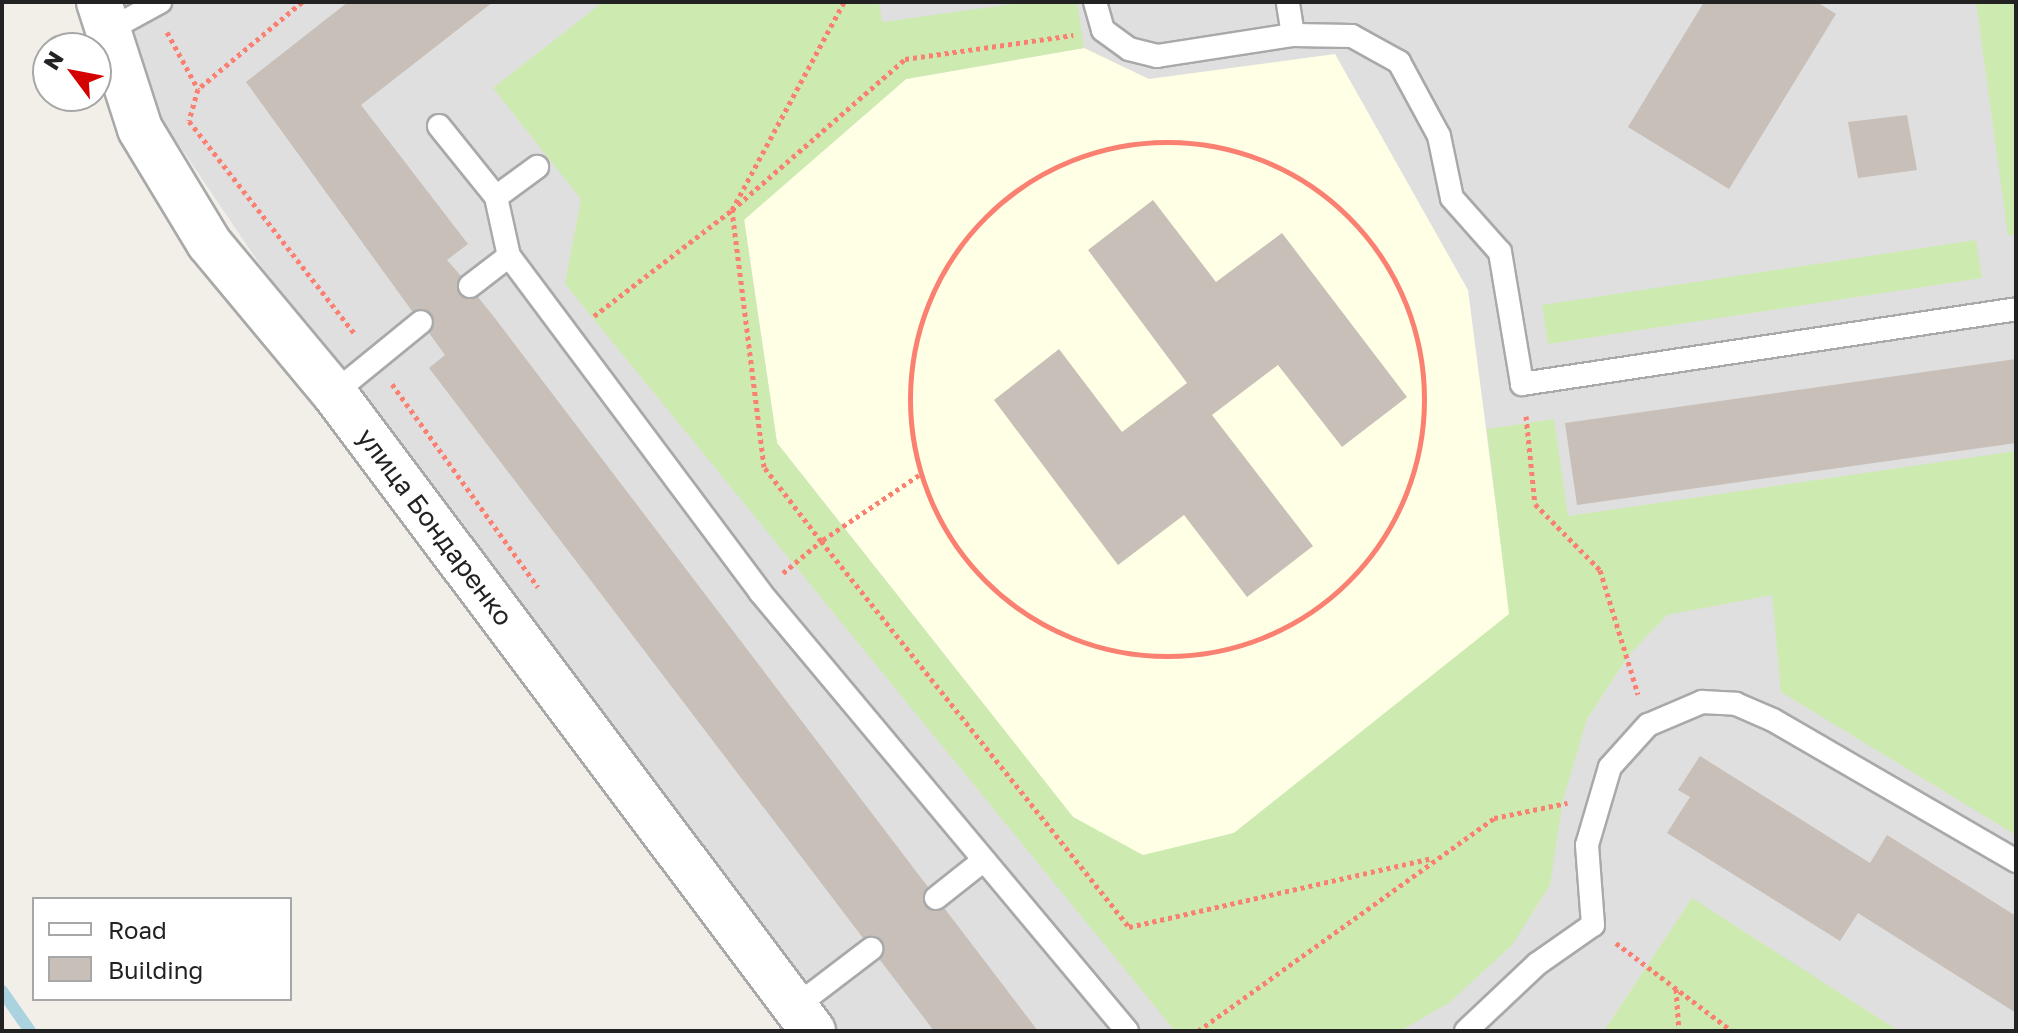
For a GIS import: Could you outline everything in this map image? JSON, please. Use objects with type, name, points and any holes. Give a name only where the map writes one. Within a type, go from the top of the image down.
[{"type":"street","name":"улица Бондаренко","points":[[102,17],[140,129],[209,243],[334,393],[804,1019]]},
{"type":"lane","points":[[1095,2],[1103,30],[1129,49],[1157,56],[1293,35],[1352,36],[1399,62],[1439,136],[1452,198],[1500,252],[1522,384],[2016,309]]},
{"type":"lane","points":[[1288,2],[1293,35]]},
{"type":"lane","points":[[102,17],[157,4]]},
{"type":"lane","points":[[439,126],[496,197],[509,256],[760,592],[1127,1031]]},
{"type":"lane","points":[[496,197],[537,167]]},
{"type":"lane","points":[[470,286],[509,256]]},
{"type":"lane","points":[[334,393],[421,322]]},
{"type":"lane","points":[[1466,1031],[1537,964],[1593,925],[1587,845],[1610,767],[1648,725],[1702,702],[1736,704],[2016,861]]},
{"type":"lane","points":[[936,898],[984,860]]},
{"type":"lane","points":[[804,1019],[871,949]]},
{"type":"path","points":[[302,2],[198,89],[189,121],[374,360],[540,589]]},
{"type":"path","points":[[844,2],[732,210],[764,467],[1129,927],[1429,859]]},
{"type":"path","points":[[157,4],[198,89]]},
{"type":"path","points":[[568,336],[732,210],[905,59],[1103,30]]},
{"type":"path","points":[[1201,143],[1272,162],[1334,201],[1383,256],[1419,337],[1425,425],[1401,511],[1350,583],[1277,634],[1206,654],[1104,651],[1023,615],[959,554],[919,475],[909,402],[917,344],[948,262],[997,206],[1058,165],[1128,144],[1201,143]]},
{"type":"path","points":[[1522,384],[1535,504],[1600,570],[1648,725]]},
{"type":"path","points":[[760,592],[821,541],[919,475]]},
{"type":"path","points":[[1198,1031],[1429,859],[1494,818],[1601,795]]},
{"type":"path","points":[[1593,925],[1732,1031]]},
{"type":"path","points":[[1676,988],[1679,1031]]},
{"type":"shaded area","points":[[125,2],[2016,2],[2016,1031],[835,1031],[290,309],[146,96]]},
{"type":"shaded area","points":[[1084,48],[1149,79],[1335,54],[1468,290],[1510,614],[1234,833],[1143,856],[1073,817],[777,443],[744,219],[906,79]]},
{"type":"green space","points":[[603,2],[879,2],[882,22],[1028,2],[1077,2],[1084,48],[906,79],[744,220],[777,443],[1073,817],[1143,855],[1234,833],[1509,614],[1487,429],[1554,419],[1568,516],[2016,451],[2016,835],[1781,692],[1772,595],[1667,615],[1629,655],[1587,719],[1563,800],[1550,885],[1512,945],[1449,1003],[1400,1031],[1175,1031],[565,284],[581,199],[493,88]]},
{"type":"green space","points":[[1976,2],[2016,2],[2016,234],[2008,236]]},
{"type":"green space","points":[[1976,240],[1982,278],[1548,344],[1542,305]]},
{"type":"green space","points":[[1692,898],[1899,1031],[1604,1031]]},
{"type":"building","points":[[348,2],[493,2],[361,105],[468,244],[447,260],[461,276],[459,294],[478,297],[494,317],[928,887],[925,906],[945,909],[1038,1031],[934,1031],[880,960],[883,941],[863,938],[429,368],[445,355],[429,333],[432,314],[412,311],[246,82]]},
{"type":"building","points":[[1704,2],[1817,2],[1836,14],[1729,189],[1628,127]]},
{"type":"building","points":[[1907,115],[1917,170],[1858,178],[1848,122]]},
{"type":"building","points":[[1153,200],[1216,282],[1282,233],[1407,397],[1342,447],[1278,365],[1212,415],[1313,546],[1247,597],[1184,515],[1118,565],[994,400],[1059,349],[1122,432],[1187,383],[1088,250]]},
{"type":"building","points":[[2016,359],[2016,443],[1577,505],[1565,423]]},
{"type":"building","points":[[1700,756],[1870,863],[1887,835],[2016,916],[2016,1013],[1858,913],[1840,941],[1667,833],[1690,797],[1678,790]]},
{"type":"waterway","points":[[2,991],[30,1031]]}]
